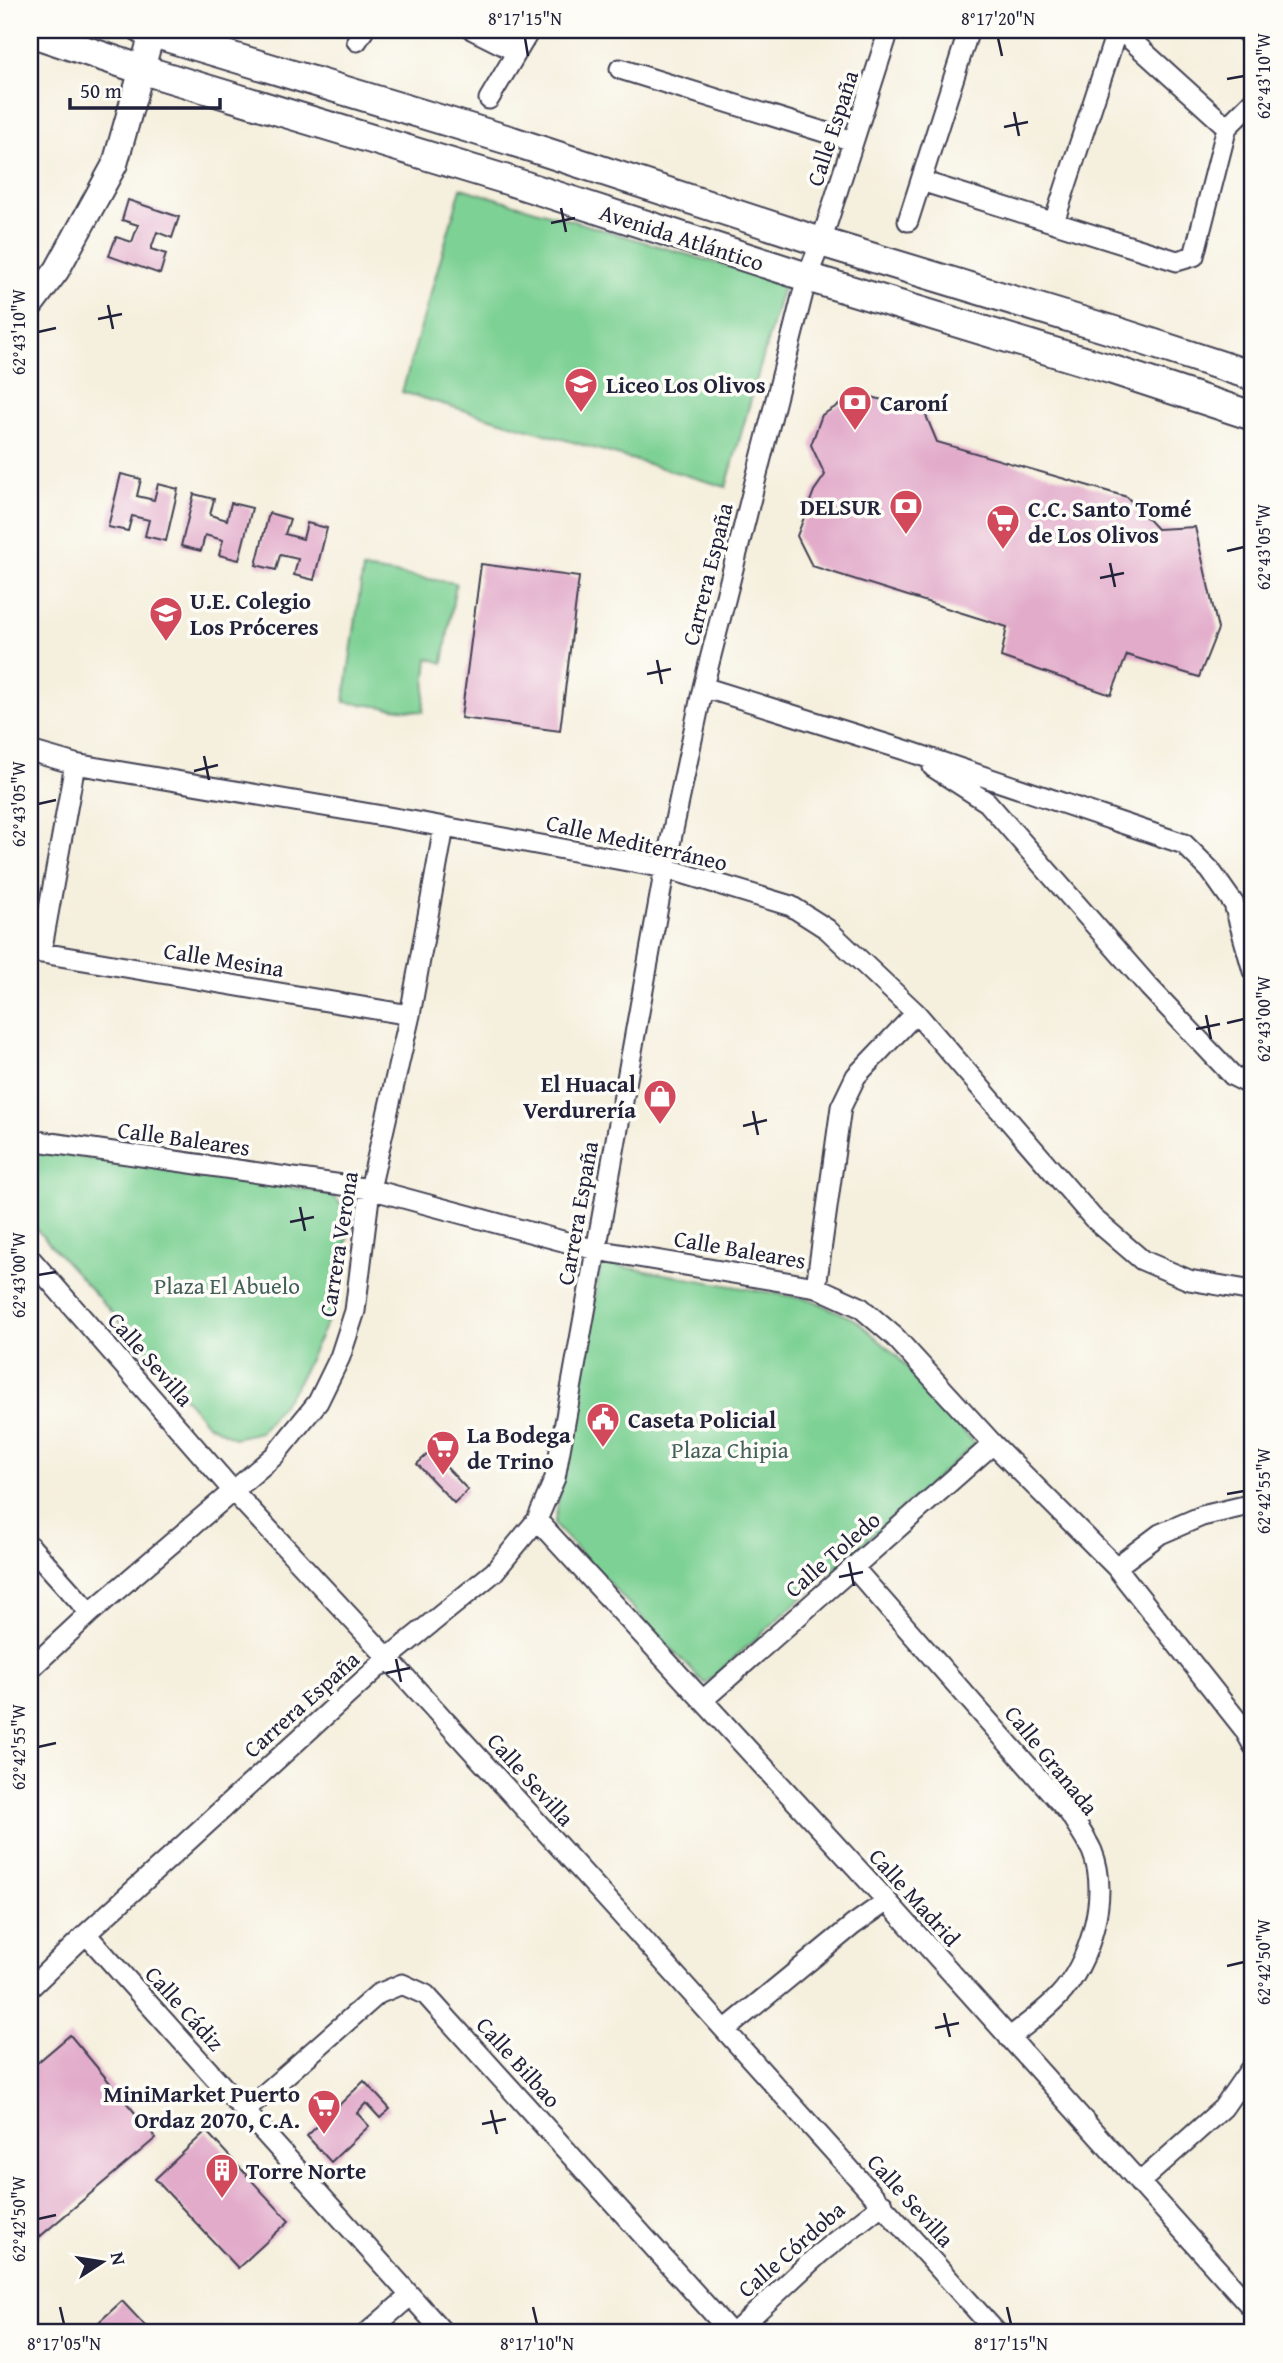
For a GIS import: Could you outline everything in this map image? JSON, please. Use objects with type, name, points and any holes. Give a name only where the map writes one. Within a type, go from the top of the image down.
[{"type":"main road","name":"Avenida Atlántico","points":[[149,31],[512,141],[821,242],[1121,332],[1253,376]]},
{"type":"main road","name":"Avenida Atlántico","points":[[30,32],[140,69],[501,178],[1253,416]]},
{"type":"street","points":[[473,30],[517,52]]},
{"type":"street","points":[[489,99],[530,30]]},
{"type":"street","name":"Calle España","points":[[821,242],[890,30]]},
{"type":"street","points":[[908,221],[969,30]]},
{"type":"street","points":[[1054,222],[1119,30],[1227,127]]},
{"type":"street","points":[[1244,30],[1253,40]]},
{"type":"street","points":[[30,306],[57,270],[114,163],[149,31]]},
{"type":"street","points":[[620,69],[853,141]]},
{"type":"street","points":[[921,181],[1177,261],[1194,256],[1227,127],[1253,101]]},
{"type":"street","name":"Carrera España","points":[[30,1988],[388,1658],[494,1572],[537,1520],[555,1478],[664,868],[703,687],[807,277],[821,242]]},
{"type":"street","points":[[703,687],[908,751],[1184,844],[1210,870],[1234,904],[1253,971]]},
{"type":"street","name":"Calle Mediterráneo","points":[[30,751],[75,764],[444,827],[664,868],[791,906],[827,929],[916,1013],[1093,1218],[1142,1260],[1189,1280],[1253,1291]]},
{"type":"street","points":[[908,751],[987,802],[1233,1076],[1253,1086]]},
{"type":"street","points":[[35,952],[75,764]]},
{"type":"street","name":"Carrera Verona","points":[[30,1669],[90,1613],[274,1456],[318,1402],[340,1357],[355,1311],[370,1189],[410,1015],[444,827]]},
{"type":"street","name":"Calle Mesina","points":[[35,952],[410,1015]]},
{"type":"street","points":[[816,1287],[841,1107],[856,1076],[916,1013]]},
{"type":"street","name":"Calle Baleares","points":[[30,1140],[370,1189],[596,1250],[816,1287],[860,1307],[895,1337],[993,1444],[1116,1567],[1244,1729],[1253,1745]]},
{"type":"street","name":"Calle Sevilla","points":[[30,1258],[234,1492],[388,1658],[997,2333]]},
{"type":"street","name":"Calle Toledo","points":[[703,1700],[993,1444]]},
{"type":"street","points":[[1116,1567],[1160,1534],[1202,1516],[1253,1504]]},
{"type":"street","name":"Calle Madrid","points":[[537,1520],[887,1901],[1253,2309]]},
{"type":"street","points":[[30,1546],[90,1613]]},
{"type":"street","name":"Calle Granada","points":[[853,1567],[1070,1814],[1092,1853],[1098,1887],[1096,1928],[1078,1970],[1059,1997],[1009,2038]]},
{"type":"street","points":[[725,2030],[853,1925],[887,1901]]},
{"type":"street","name":"Calle Cádiz","points":[[86,1934],[444,2333]]},
{"type":"street","name":"Calle Bilbao","points":[[244,2112],[378,1994],[402,1984],[426,1995],[733,2333]]},
{"type":"street","points":[[1139,2183],[1223,2108],[1253,2065]]},
{"type":"street","name":"Calle Córdoba","points":[[733,2333],[819,2254],[883,2204]]},
{"type":"street","points":[[367,2333],[410,2296]]},
{"type":"green space","points":[[461,188],[784,283],[726,487],[402,392]]},
{"type":"green space","points":[[363,569],[456,583],[443,663],[428,658],[423,712],[344,702]]},
{"type":"green space","name":"Plaza El Abuelo","points":[[30,1150],[331,1193],[343,1207],[348,1235],[336,1304],[296,1386],[260,1432],[234,1438],[207,1424],[30,1222]]},
{"type":"green space","name":"Plaza Chipia","points":[[601,1263],[812,1300],[856,1320],[896,1355],[975,1444],[705,1684],[554,1525]]},
{"type":"building","points":[[128,200],[179,217],[172,238],[157,232],[151,249],[166,254],[160,274],[109,256],[116,237],[132,242],[138,225],[122,220]]},
{"type":"building","name":"C.C. Santo Tomé de Los Olivos","points":[[859,393],[925,413],[937,442],[1127,497],[1157,529],[1195,527],[1218,629],[1199,677],[1127,655],[1111,695],[1001,657],[1007,627],[812,566],[797,536],[814,491],[825,475],[811,445],[822,415]]},
{"type":"building","points":[[121,474],[141,479],[137,496],[154,500],[158,484],[178,489],[166,541],[145,536],[149,520],[132,516],[128,531],[108,527]]},
{"type":"building","points":[[194,494],[214,499],[210,515],[227,520],[231,503],[252,508],[239,560],[219,555],[223,540],[205,535],[201,551],[181,546]]},
{"type":"building","points":[[269,513],[290,519],[285,534],[303,539],[307,523],[327,528],[314,580],[294,575],[298,559],[280,555],[276,570],[256,565]]},
{"type":"building","points":[[481,564],[579,577],[560,731],[461,718]]},
{"type":"building","name":"La Bodega de Trino","points":[[431,1451],[468,1490],[454,1503],[417,1464]]},
{"type":"building","points":[[70,2035],[156,2138],[30,2245],[30,2069]]},
{"type":"building","points":[[364,2081],[390,2109],[380,2118],[366,2103],[357,2113],[369,2126],[331,2162],[307,2136]]},
{"type":"building","name":"Torre Norte","points":[[206,2131],[289,2221],[238,2268],[155,2179]]},
{"type":"building","points":[[122,2301],[152,2333],[87,2333]]},
{"type":"place","name":"Liceo Los Olivos","points":[[581,414]]},
{"type":"place","name":"Caroní","points":[[855,432]]},
{"type":"place","name":"DELSUR","points":[[906,536]]},
{"type":"place","name":"C.C. Santo Tomé de Los Olivos","points":[[1003,551]]},
{"type":"place","name":"U.E. Colegio Los Próceres","points":[[166,643]]},
{"type":"place","name":"El Huacal Verdurería","points":[[660,1126]]},
{"type":"place","name":"Caseta Policial","points":[[603,1449]]},
{"type":"place","name":"La Bodega de Trino","points":[[443,1477]]},
{"type":"place","name":"MiniMarket Puerto Ordaz 2070, C.A.","points":[[324,2136]]},
{"type":"place","name":"Torre Norte","points":[[222,2200]]}]
